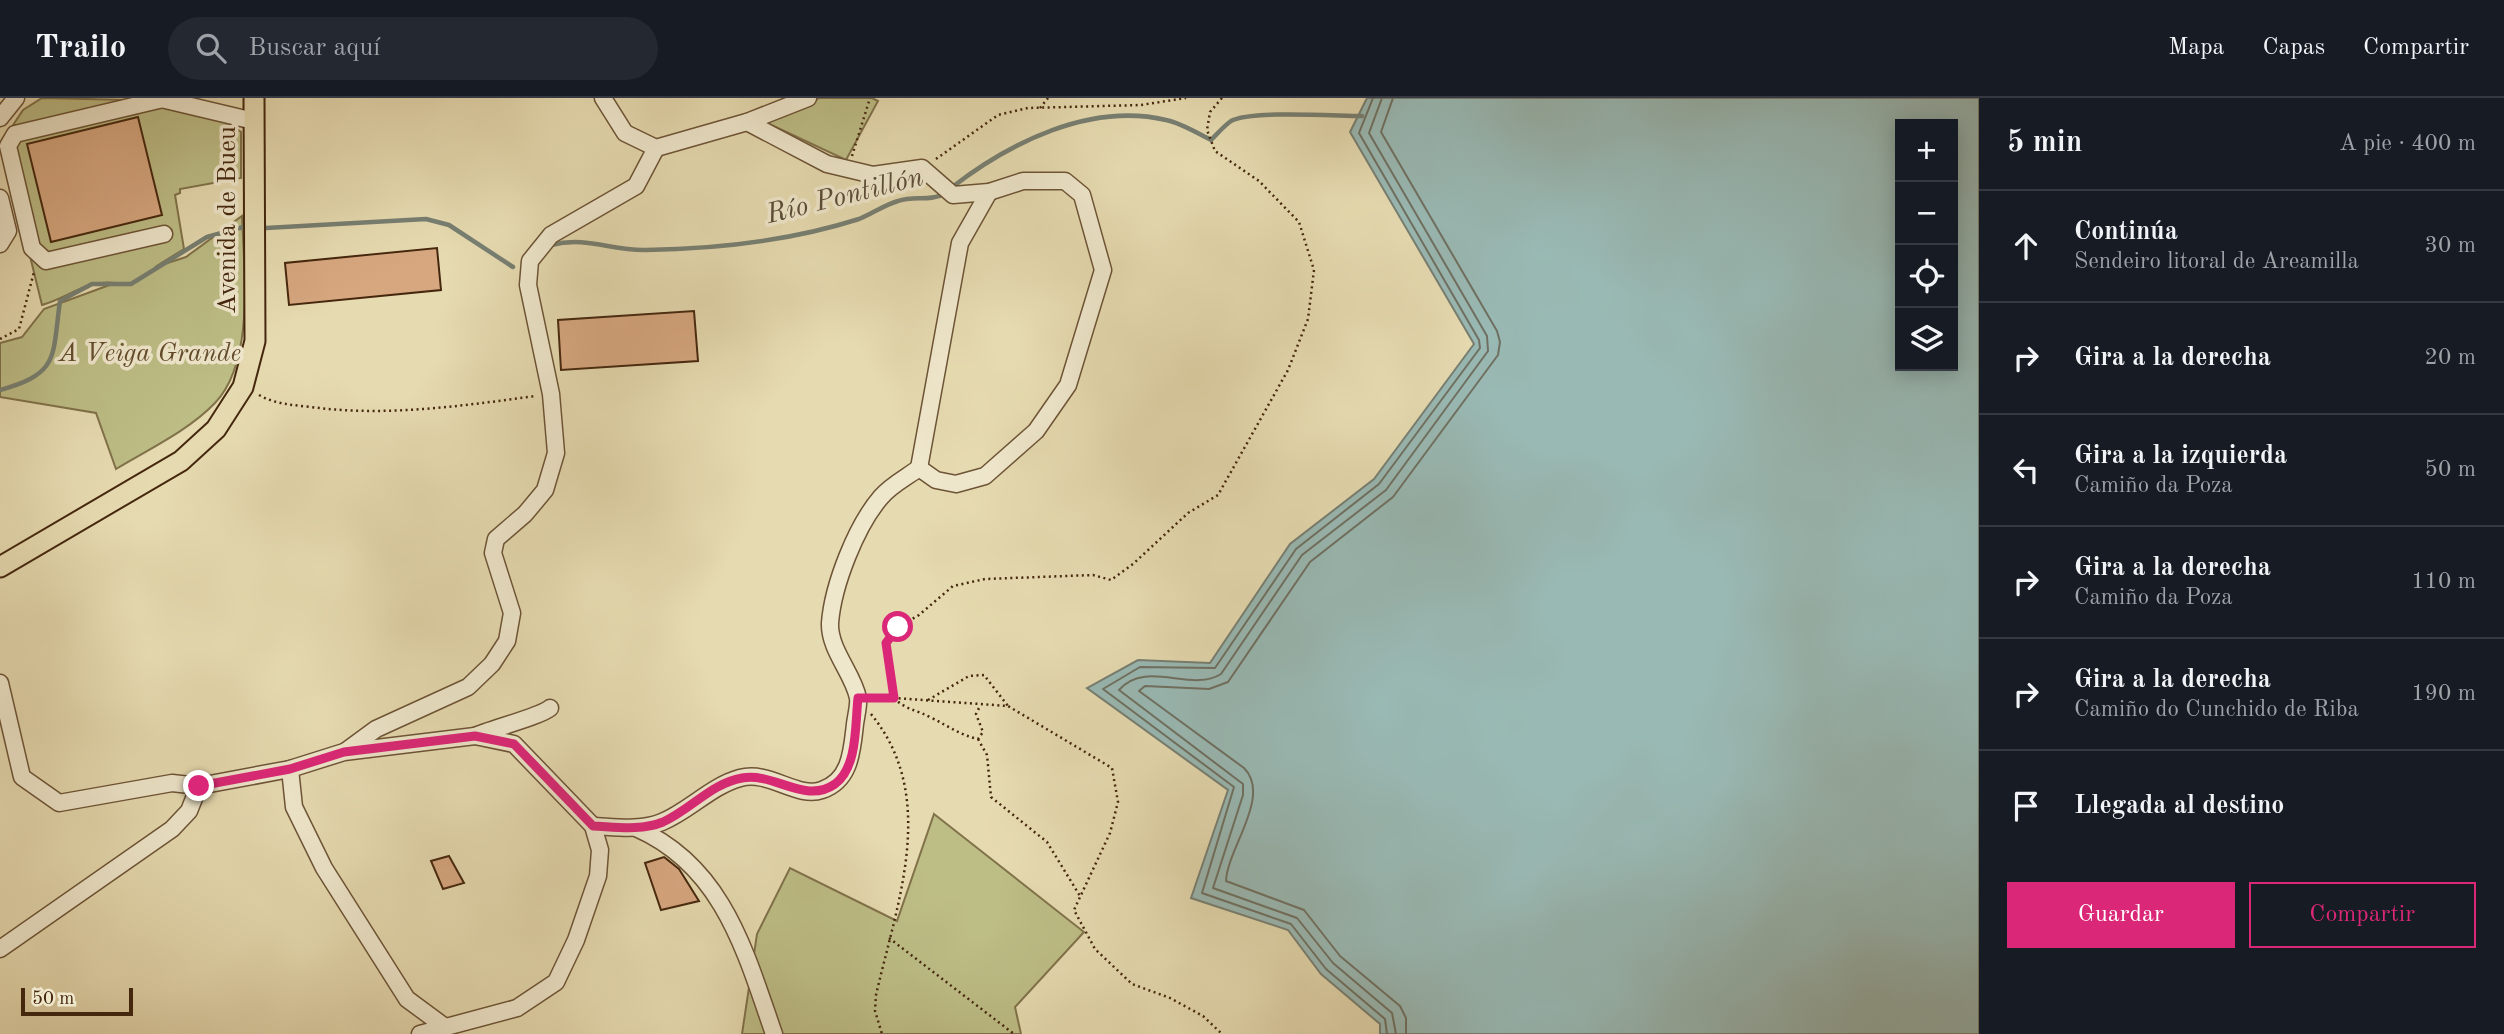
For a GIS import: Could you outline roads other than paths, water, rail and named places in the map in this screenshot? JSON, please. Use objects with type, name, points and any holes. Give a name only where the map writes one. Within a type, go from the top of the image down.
[{"type":"main road","name":"Avenida de Bueu","points":[[0,566],[181,461],[216,429],[243,387],[255,341],[254,98]]},
{"type":"street","points":[[0,118],[16,98]]},
{"type":"street","points":[[603,98],[625,133],[656,148],[747,122],[808,98]]},
{"type":"street","points":[[164,234],[46,261],[32,248],[8,146],[15,135],[160,99],[254,121]]},
{"type":"street","points":[[747,122],[827,164],[873,175],[922,168],[947,190],[989,192],[1023,180],[1065,181],[1082,195],[1103,270],[1068,385],[1036,431],[985,477],[956,484],[936,480],[919,468]]},
{"type":"street","points":[[344,752],[376,729],[468,687],[492,664],[507,641],[512,613],[493,553],[496,539],[525,514],[545,490],[555,453],[551,394],[528,285],[530,261],[551,235],[636,186],[656,148]]},
{"type":"street","points":[[593,826],[636,828],[662,822],[713,790],[741,778],[761,776],[802,791],[820,792],[837,783],[851,762],[858,698],[840,659],[830,625],[844,568],[858,532],[882,496],[919,468],[960,243],[989,192]]},
{"type":"street","points":[[0,198],[8,230],[0,244]]},
{"type":"street","points":[[0,683],[22,777],[59,803],[172,783],[199,786],[290,769],[344,752],[475,736],[512,721],[542,714],[550,708]]},
{"type":"street","points":[[420,1034],[445,1030],[517,1008],[556,982],[576,940],[598,876],[600,850],[593,826],[514,744],[475,736]]},
{"type":"street","points":[[290,769],[295,807],[324,868],[407,999],[445,1030]]},
{"type":"street","points":[[0,949],[172,829],[189,811],[199,786]]},
{"type":"street","points":[[636,828],[664,840],[697,870],[722,903],[740,938],[774,1034]]},
{"type":"water","points":[[1367,98],[1979,98],[1979,1034],[1380,1034],[1380,1024],[1321,974],[1288,930],[1191,898],[1228,790],[1087,688],[1138,660],[1210,663],[1290,544],[1374,479],[1474,344],[1350,132]]},
{"type":"waterway","name":"Río Pontillón","points":[[951,188],[974,171],[1024,142],[1052,130],[1108,117],[1137,116],[1166,120],[1211,140],[1231,121],[1241,118],[1274,115],[1362,116]]},
{"type":"waterway","name":"Río Pontillón","points":[[551,245],[577,242],[646,250],[754,242],[833,227],[904,199],[933,198],[945,194]]},
{"type":"waterway","name":"Río Pontillón","points":[[266,228],[426,219],[449,225],[513,267]]},
{"type":"waterway","name":"Río Pontillón","points":[[0,390],[34,377],[50,360],[60,301],[92,284],[131,284],[207,237],[243,227]]},
{"type":"park label","name":"A Veiga Grande","points":[[150,354]]}]
